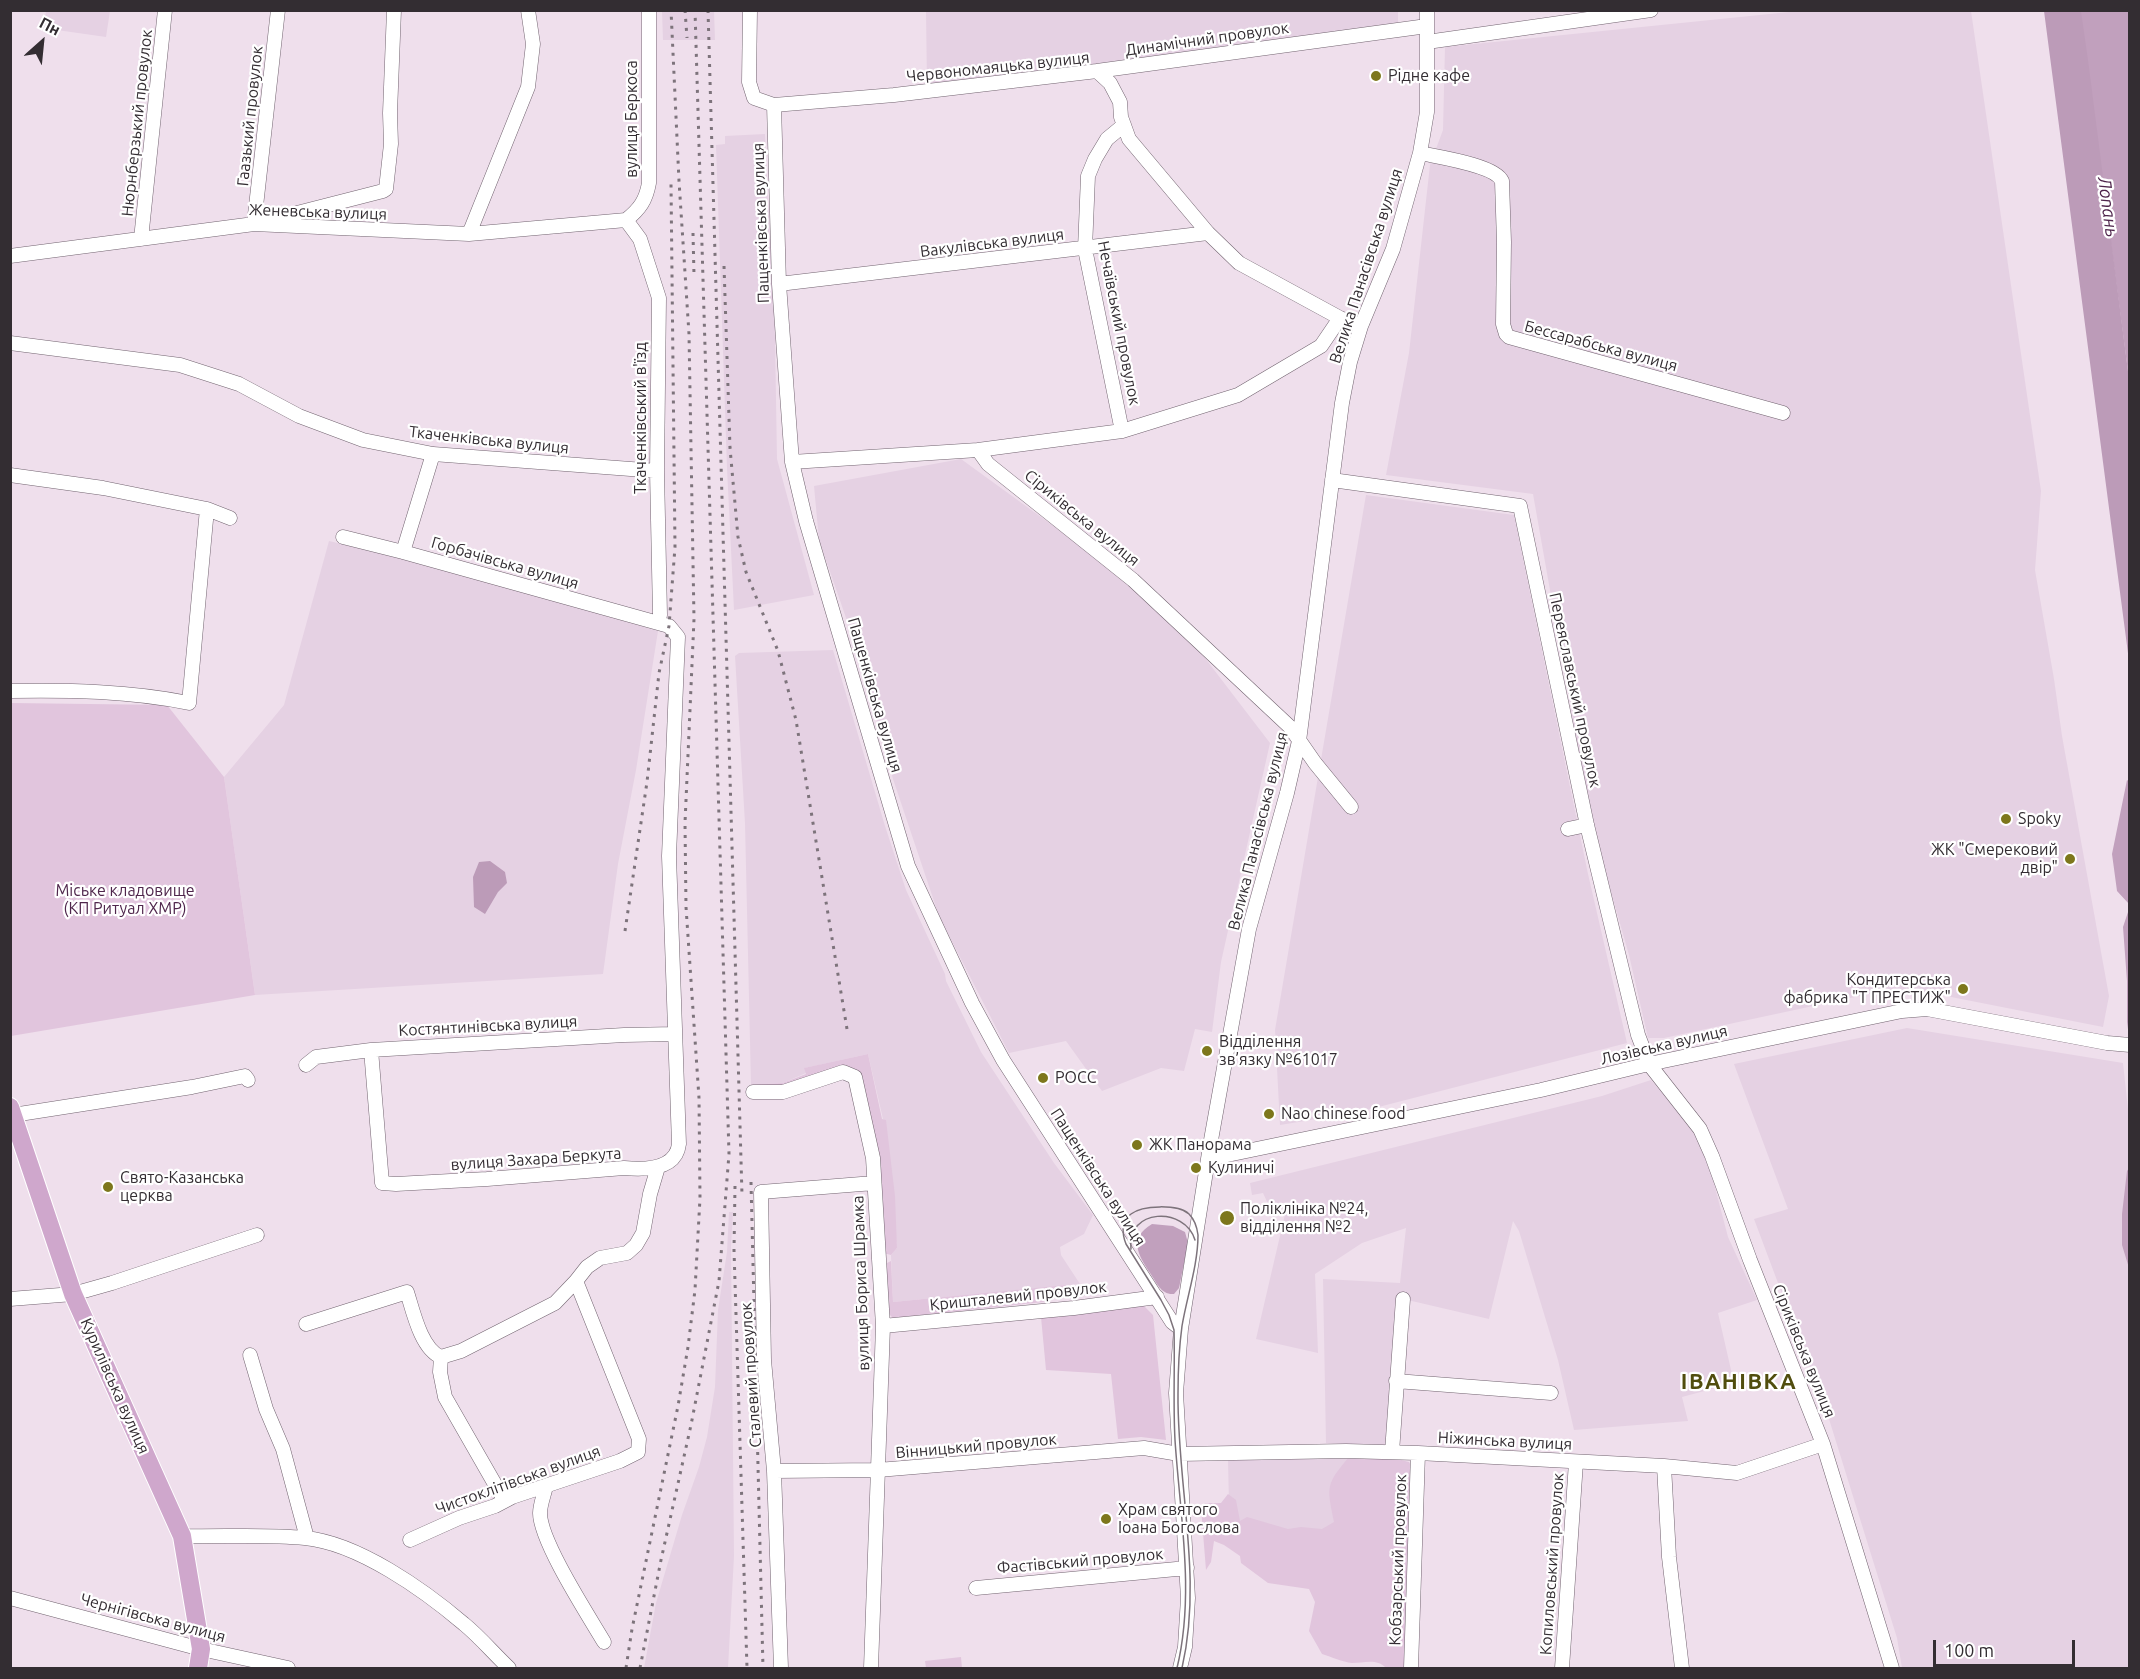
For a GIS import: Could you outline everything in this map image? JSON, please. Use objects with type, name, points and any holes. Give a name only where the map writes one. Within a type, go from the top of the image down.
[{"type":"main road","name":"Курилівська вулиця","points":[[12,1111],[73,1294],[182,1536],[201,1649],[198,1668]]},
{"type":"street","name":"Нюрнберзький провулок","points":[[141,239],[165,10]]},
{"type":"street","name":"Гаазький провулок","points":[[254,224],[278,10]]},
{"type":"street","points":[[254,224],[386,189],[392,144],[390,113],[394,10]]},
{"type":"street","points":[[469,234],[528,87],[532,44],[528,10]]},
{"type":"street","name":"вулиця Беркоса","points":[[626,220],[646,199],[649,183],[649,10]]},
{"type":"street","points":[[750,10],[748,82],[754,98],[774,105]]},
{"type":"street","name":"Велика Панасівська вулиця","points":[[1180,1668],[1185,1647],[1187,1619],[1187,1568],[1176,1393],[1181,1329],[1208,1159],[1249,929],[1299,741],[1332,480],[1350,362],[1361,326],[1393,249],[1420,153],[1427,112],[1427,10]]},
{"type":"street","points":[[1427,42],[1652,10]]},
{"type":"street","name":"Динамічний провулок","points":[[1097,71],[1427,26]]},
{"type":"street","name":"Червономаяцька вулиця","points":[[774,105],[894,95],[1097,71],[1110,83],[1120,102],[1129,140],[1208,233],[1239,263],[1340,318],[1361,326]]},
{"type":"street","name":"Пащенківська вулиця","points":[[774,105],[779,284],[792,462],[806,521],[908,866],[972,1003],[1003,1060],[1172,1322],[1181,1329]]},
{"type":"street","name":"Нечаївський провулок","points":[[1122,431],[1085,249],[1088,176],[1107,139],[1124,125]]},
{"type":"street","name":"Бессарабська вулиця","points":[[1420,153],[1486,169],[1500,177],[1504,189],[1503,324],[1509,337],[1783,413]]},
{"type":"street","name":"Женевська вулиця","points":[[10,256],[254,224],[469,234],[626,220]]},
{"type":"street","name":"Ткаченківський в'їзд","points":[[626,220],[640,239],[659,298],[657,471],[660,615],[658,623]]},
{"type":"street","name":"Вакулівська вулиця","points":[[779,284],[1208,233]]},
{"type":"street","points":[[792,462],[978,450],[1122,431],[1239,395],[1321,346],[1340,318]]},
{"type":"street","name":"Ткаченківська вулиця","points":[[10,343],[180,365],[239,384],[299,416],[363,440],[433,454],[657,471]]},
{"type":"street","name":"Сіриківська вулиця","points":[[978,450],[988,464],[1133,579],[1290,727],[1351,807]]},
{"type":"street","points":[[404,552],[433,454]]},
{"type":"street","points":[[10,475],[103,488],[207,509],[230,519]]},
{"type":"street","name":"Переяславський провулок","points":[[1332,480],[1520,506],[1587,825],[1638,1035],[1649,1064]]},
{"type":"street","points":[[10,691],[67,690],[154,696],[189,703],[207,509]]},
{"type":"street","name":"Горбачівська вулиця","points":[[343,537],[658,623]]},
{"type":"street","points":[[306,1324],[407,1292],[429,1350],[441,1357],[461,1351],[555,1303],[587,1267],[600,1258],[627,1253],[644,1233],[650,1194],[658,1167],[673,1159],[679,1144],[669,856],[679,652],[678,637],[669,626],[658,623]]},
{"type":"street","points":[[1568,829],[1587,825]]},
{"type":"street","name":"Лозівська вулиця","points":[[1208,1159],[1541,1090],[1649,1064],[1902,1011],[1927,1009],[2107,1043],[2130,1045]]},
{"type":"street","name":"Костянтинівська вулиця","points":[[306,1065],[316,1057],[371,1050],[675,1034]]},
{"type":"street","name":"вулиця Захара Беркута","points":[[371,1050],[382,1183],[487,1179],[658,1167]]},
{"type":"street","name":"Сіриківська вулиця","points":[[1649,1064],[1700,1129],[1823,1444],[1892,1668]]},
{"type":"street","name":"вулиця Бориса Шрамка","points":[[753,1092],[783,1092],[843,1072],[855,1077],[873,1158],[882,1326],[871,1668]]},
{"type":"street","points":[[12,1111],[192,1087],[245,1076],[248,1080]]},
{"type":"street","name":"Сталевий провулок","points":[[781,1668],[774,1471],[764,1360],[761,1192],[874,1183]]},
{"type":"street","points":[[10,1299],[73,1294],[257,1234]]},
{"type":"street","name":"Чистоклітівська вулиця","points":[[410,1540],[512,1497],[620,1461],[638,1452],[639,1438],[576,1281]]},
{"type":"street","name":"Кришталевий провулок","points":[[882,1326],[1074,1308],[1156,1297]]},
{"type":"street","points":[[1392,1452],[1404,1299]]},
{"type":"street","points":[[250,1355],[266,1409],[283,1449],[307,1538]]},
{"type":"street","points":[[441,1357],[440,1372],[445,1397],[500,1493],[512,1497]]},
{"type":"street","points":[[1396,1382],[1551,1393]]},
{"type":"street","name":"Ніжинська вулиця","points":[[1179,1454],[1392,1452],[1664,1466],[1737,1473],[1823,1444]]},
{"type":"street","name":"Вінницький провулок","points":[[774,1471],[878,1470],[1144,1448],[1179,1454]]},
{"type":"street","name":"Кобзарський провулок","points":[[1411,1668],[1418,1453]]},
{"type":"street","name":"Копиловський провулок","points":[[1562,1668],[1576,1462]]},
{"type":"street","points":[[1664,1466],[1669,1557],[1682,1668]]},
{"type":"street","points":[[546,1486],[540,1512],[543,1530],[555,1557],[604,1642]]},
{"type":"street","points":[[182,1536],[307,1538],[339,1547],[371,1560],[413,1585],[465,1624],[509,1668]]},
{"type":"street","name":"Фастівський провулок","points":[[976,1587],[1187,1568]]},
{"type":"street","name":"Чернігівська вулиця","points":[[10,1598],[201,1649],[288,1668]]},
{"type":"shaded area","points":[[1398,10],[1398,24],[1092,67],[927,84],[926,11]]},
{"type":"shaded area","points":[[46,11],[110,11],[106,37],[43,28]]},
{"type":"shaded area","points":[[662,11],[714,11],[715,40],[663,40]]},
{"type":"shaded area","points":[[1799,11],[1971,11],[2041,491],[2035,570],[2062,736],[2109,996],[2103,1027],[1931,993],[1883,991],[1664,1038],[1648,1038],[1629,955],[1591,822],[1533,494],[1386,475],[1409,353],[1430,165],[1443,130],[1445,47]]},
{"type":"shaded area","points":[[2044,11],[2081,11],[2088,60],[2129,379],[2129,661]]},
{"type":"shaded area","points":[[2080,11],[2129,11],[2129,379]]},
{"type":"shaded area","points":[[765,134],[774,280],[777,459],[814,595],[734,610],[716,145],[725,144],[725,136]]},
{"type":"shaded area","points":[[961,459],[1096,557],[1195,645],[1270,743],[1221,962],[1212,1032],[1195,1029],[1184,1071],[1161,1068],[1102,1091],[1066,1041],[1009,1053],[939,916],[893,779],[861,661],[819,540],[814,486]]},
{"type":"shaded area","points":[[1366,495],[1514,515],[1588,874],[1627,1043],[1359,1112],[1280,1125],[1275,1030]]},
{"type":"shaded area","points":[[329,541],[418,562],[658,631],[636,770],[618,864],[603,974],[255,995],[224,777],[284,705]]},
{"type":"shaded area","points":[[833,650],[906,890],[945,974],[946,981],[981,1052],[1054,1163],[1093,1215],[1084,1234],[1060,1247],[1061,1255],[1080,1284],[893,1302],[891,1255],[897,1248],[883,1119],[868,1054],[805,1068],[806,1073],[783,1083],[751,1085],[745,823],[735,656],[739,653]]},
{"type":"shaded area","points":[[2127,780],[2130,782],[2129,904],[2117,891],[2112,854]]},
{"type":"shaded area","points":[[490,861],[505,872],[507,883],[498,892],[485,914],[474,907],[473,877],[479,862]]},
{"type":"shaded area","points":[[2129,909],[2129,1037],[2123,927]]},
{"type":"shaded area","points":[[1907,1028],[2123,1063],[2130,1128],[2129,1668],[1902,1668],[1897,1638],[1829,1419],[1754,1219],[1788,1209],[1734,1064]]},
{"type":"shaded area","points":[[1651,1080],[1693,1129],[1712,1176],[1728,1237],[1757,1300],[1718,1313],[1734,1383],[1682,1397],[1688,1421],[1574,1430],[1558,1360],[1519,1231],[1513,1221],[1489,1319],[1399,1298],[1389,1445],[1326,1443],[1323,1279],[1400,1283],[1406,1228],[1362,1243],[1315,1274],[1318,1353],[1256,1339],[1286,1210],[1270,1208],[1263,1193],[1252,1195],[1250,1183],[1602,1096]]},
{"type":"shaded area","points":[[2129,1168],[2129,1268],[2122,1245],[2122,1214]]},
{"type":"shaded area","points":[[729,1212],[733,1212],[731,1247],[734,1556],[728,1668],[644,1668],[656,1603],[707,1437],[715,1387],[718,1310],[727,1252]]},
{"type":"shaded area","points":[[1152,1224],[1173,1226],[1185,1232],[1188,1243],[1179,1288],[1174,1294],[1166,1293],[1160,1288],[1139,1253],[1140,1235]]},
{"type":"shaded area","points":[[1349,1457],[1351,1546],[1230,1549],[1228,1460]]},
{"type":"green space","name":"Міське кладовище (КП Ритуал ХМР)","points":[[11,703],[167,705],[224,777],[255,995],[11,1036]]},
{"type":"green space","points":[[868,1054],[882,1119],[886,1120],[895,1196],[897,1248],[891,1255],[883,1253],[881,1183],[856,1075],[782,1090],[752,1090],[751,1085],[783,1083],[806,1074],[804,1068]]},
{"type":"green space","points":[[891,1261],[893,1302],[1066,1285],[1064,1294],[1043,1302],[893,1318],[886,1311],[883,1265]]},
{"type":"green space","points":[[1143,1305],[1153,1315],[1166,1440],[1141,1437],[1118,1439],[1111,1374],[1046,1370],[1041,1317]]},
{"type":"green space","points":[[1349,1457],[1393,1458],[1409,1462],[1413,1469],[1405,1668],[1386,1668],[1374,1662],[1352,1663],[1322,1654],[1309,1631],[1315,1602],[1309,1589],[1268,1583],[1241,1563],[1240,1556],[1224,1545],[1214,1541],[1211,1562],[1206,1570],[1201,1508],[1205,1503],[1221,1503],[1228,1494],[1236,1500],[1240,1521],[1247,1517],[1288,1529],[1301,1527],[1322,1529],[1334,1522],[1330,1487],[1336,1474]]},
{"type":"green space","points":[[961,1657],[962,1668],[926,1668],[925,1661]]},
{"type":"tram line","points":[[1177,1668],[1185,1612],[1186,1583],[1175,1440],[1174,1330],[1161,1300],[1126,1244],[1123,1232],[1125,1220],[1131,1214],[1151,1207],[1169,1207],[1184,1211],[1193,1219],[1198,1235],[1194,1269],[1182,1326],[1178,1369],[1181,1463],[1190,1566],[1188,1634],[1182,1668]]},
{"type":"tram line","points":[[1131,1249],[1132,1235],[1137,1226],[1146,1219],[1157,1216],[1180,1221],[1189,1229],[1195,1240]]},
{"type":"railway","points":[[626,1668],[688,1347],[695,1290],[700,1198],[699,1098],[686,907],[685,823],[694,619],[689,334],[671,10]]},
{"type":"railway","points":[[685,10],[687,38]]},
{"type":"railway","points":[[640,1668],[719,1281],[729,1154],[695,10]]},
{"type":"railway","points":[[708,10],[742,1195]]},
{"type":"railway","points":[[625,931],[647,782],[659,673],[669,626],[675,547],[671,184]]},
{"type":"railway","points":[[693,233],[694,275]]},
{"type":"railway","points":[[724,266],[730,448],[738,537],[746,572],[778,651],[796,720],[847,1029]]},
{"type":"railway","points":[[751,1182],[763,1668]]},
{"type":"railway","points":[[735,1186],[734,1250],[747,1668]]},
{"type":"place","name":"Рідне кафе","points":[[1376,76]]},
{"type":"place","name":"Spoky","points":[[2006,819]]},
{"type":"place","name":"ЖК \"Смерековий двір\"","points":[[2070,859]]},
{"type":"place","name":"Кондитерська фабрика \"Т ПРЕСТИЖ\"","points":[[1963,989]]},
{"type":"place","name":"Відділення зв’язку №61017","points":[[1207,1051]]},
{"type":"place","name":"РОСС","points":[[1043,1078]]},
{"type":"place","name":"Nao chinese food","points":[[1269,1114]]},
{"type":"place","name":"ЖК Панорама","points":[[1137,1145]]},
{"type":"place","name":"Кулиничі","points":[[1196,1168]]},
{"type":"place","name":"Свято-Казанська церква","points":[[108,1187]]},
{"type":"place","name":"Поліклініка №24, відділення №2","points":[[1227,1218]]},
{"type":"place","name":"Храм святого Іоана Богослова","points":[[1106,1519]]},
{"type":"district","name":"ІВАНІВКА","points":[[1739,1382]]},
{"type":"water label","name":"Лопань","points":[[2108,207]]}]
